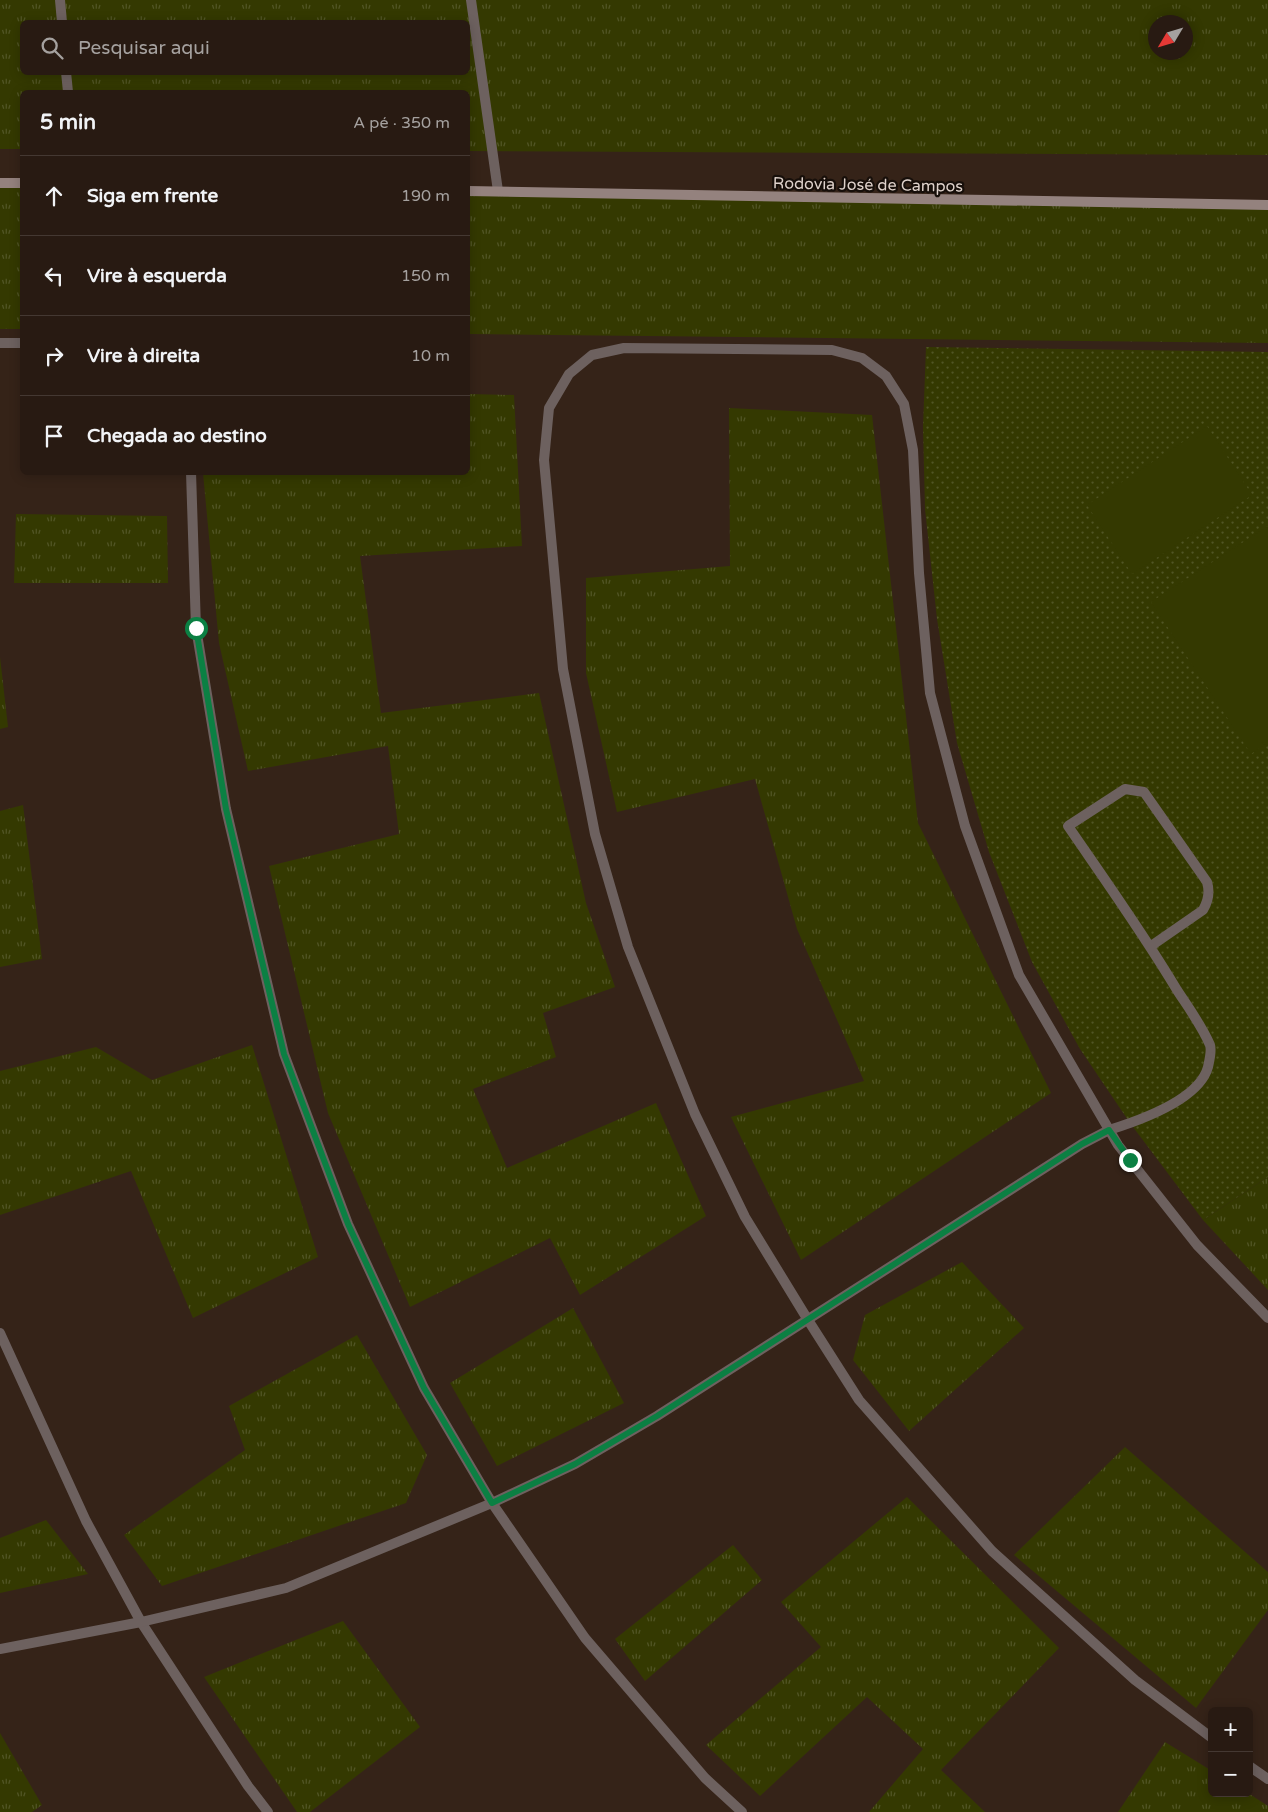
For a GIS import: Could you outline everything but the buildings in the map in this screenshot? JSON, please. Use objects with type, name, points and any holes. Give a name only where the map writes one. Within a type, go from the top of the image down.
[{"type":"main road","points":[[0,183],[20,183]]},
{"type":"main road","name":"Rodovia José de Campos","points":[[470,191],[1268,205]]},
{"type":"street","points":[[60,0],[62,20]]},
{"type":"street","points":[[471,0],[498,192]]},
{"type":"street","points":[[66,75],[68,90]]},
{"type":"street","points":[[0,343],[20,342]]},
{"type":"street","points":[[1208,1735],[1135,1680],[992,1551],[859,1400],[745,1217],[695,1114],[628,947],[595,834],[563,669],[544,460],[549,408],[568,374],[592,355],[624,348],[832,350],[862,358],[886,376],[904,404],[913,450],[919,573],[930,693],[965,826],[1019,975],[1118,1145],[1198,1245],[1268,1318]]},
{"type":"street","points":[[191,475],[196,628],[226,809],[284,1054],[348,1224],[424,1388],[492,1503],[585,1638],[705,1778],[742,1812]]},
{"type":"street","points":[[0,1649],[142,1622],[286,1588],[492,1503],[575,1464],[649,1421],[1082,1144],[1109,1130],[1144,1119],[1169,1106],[1201,1081],[1208,1068],[1211,1047],[1151,946],[1068,826],[1125,789],[1144,792],[1207,882],[1209,889],[1207,904],[1203,910],[1151,946]]},
{"type":"street","points":[[0,1333],[86,1521],[142,1622],[248,1786],[268,1812]]},
{"type":"street","points":[[1253,1769],[1268,1779]]},
{"type":"green space","points":[[0,0],[1268,0],[1268,155],[470,151],[470,90],[20,90],[20,149],[0,149]]},
{"type":"green space","points":[[0,183],[20,183],[20,329],[0,329]]},
{"type":"green space","points":[[470,191],[1268,205],[1268,343],[470,334]]},
{"type":"green space","points":[[926,347],[1268,352],[1268,1177],[1203,1220],[1130,1123],[1080,1049],[1032,962],[989,852],[957,743],[937,619],[925,509],[923,427]]},
{"type":"green space","points":[[470,394],[514,395],[522,546],[360,556],[381,713],[539,693],[586,903],[615,987],[543,1013],[556,1057],[473,1089],[507,1168],[656,1103],[706,1216],[580,1295],[550,1238],[410,1307],[328,1113],[269,866],[399,834],[388,746],[248,771],[219,643],[203,475],[470,475]]},
{"type":"green space","points":[[729,408],[872,415],[918,823],[1051,1093],[801,1260],[731,1117],[864,1081],[797,929],[755,779],[617,812],[586,673],[586,578],[730,566]]},
{"type":"green space","points":[[1207,426],[1252,495],[1132,574],[1087,505]]},
{"type":"green space","points":[[16,514],[167,516],[168,583],[14,583]]},
{"type":"green space","points":[[1268,526],[1268,742],[1251,754],[1151,602]]},
{"type":"green space","points":[[0,657],[8,727],[0,729]]},
{"type":"green space","points":[[23,805],[42,959],[0,967],[0,811]]},
{"type":"green space","points":[[252,1045],[318,1257],[193,1318],[131,1171],[0,1215],[0,1071],[96,1047],[152,1080]]},
{"type":"green space","points":[[1268,1177],[1268,1290],[1203,1220]]},
{"type":"green space","points":[[962,1262],[1024,1328],[909,1431],[853,1360],[865,1315]]},
{"type":"green space","points":[[573,1308],[624,1403],[497,1466],[450,1383]]},
{"type":"green space","points":[[357,1335],[427,1455],[406,1503],[162,1586],[124,1535],[245,1450],[229,1406]]},
{"type":"green space","points":[[1125,1447],[1268,1572],[1268,1610],[1196,1708],[1014,1555]]},
{"type":"green space","points":[[907,1497],[1059,1648],[941,1770],[985,1812],[869,1812],[923,1749],[867,1697],[760,1796],[706,1745],[821,1647],[781,1602]]},
{"type":"green space","points":[[46,1520],[88,1574],[0,1593],[0,1538]]},
{"type":"green space","points":[[733,1545],[762,1580],[645,1681],[615,1639]]},
{"type":"green space","points":[[343,1621],[420,1727],[310,1812],[297,1812],[204,1677]]},
{"type":"green space","points":[[0,1733],[42,1805],[32,1812],[0,1812]]},
{"type":"green space","points":[[1165,1742],[1208,1769],[1208,1797],[1253,1796],[1268,1806],[1268,1812],[1118,1812]]},
{"type":"route","points":[[196,628],[226,809],[284,1054],[348,1224],[424,1388],[492,1503],[575,1464],[657,1416],[1082,1144],[1109,1130],[1130,1160]]}]
